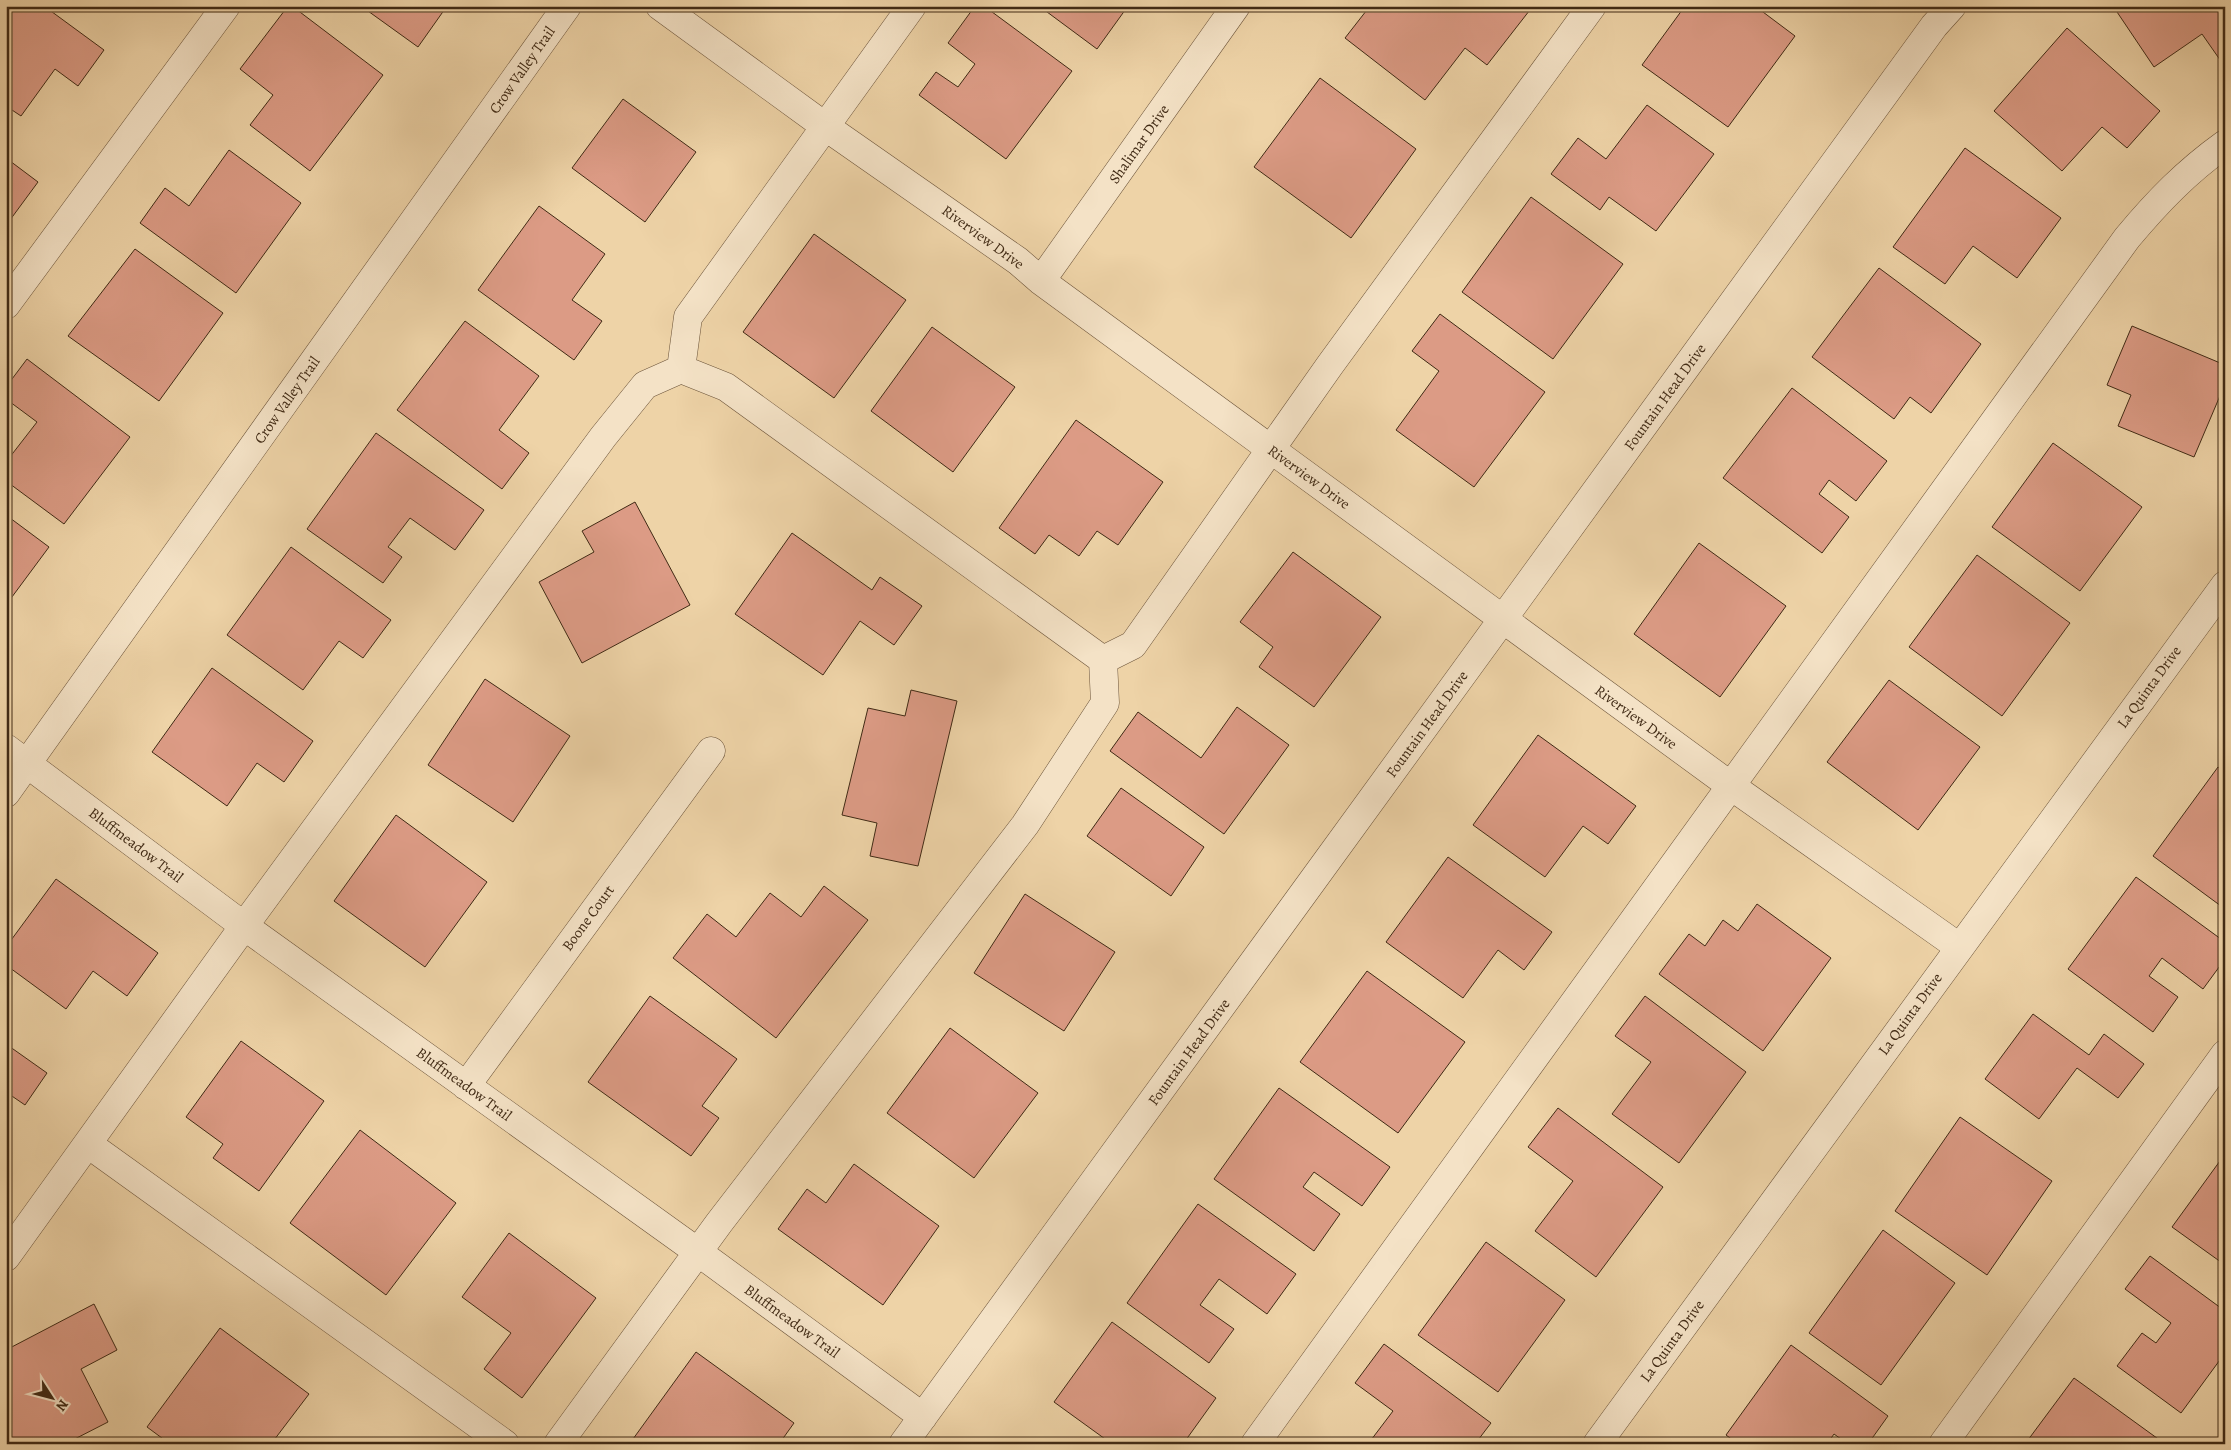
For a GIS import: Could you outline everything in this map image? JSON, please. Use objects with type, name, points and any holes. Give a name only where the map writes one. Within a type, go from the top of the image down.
[{"type":"street","points":[[6,305],[226,6]]},
{"type":"street","name":"Crow Valley Trail","points":[[6,793],[17,756],[567,6]]},
{"type":"street","name":"Riverview Drive","points":[[660,6],[826,127],[1018,260],[1041,281],[1731,786],[1959,947]]},
{"type":"street","points":[[681,369],[688,317],[912,6]]},
{"type":"street","name":"Shalimar Drive","points":[[1041,281],[1236,6]]},
{"type":"street","points":[[1103,660],[1132,645],[1271,449],[1592,6]]},
{"type":"street","name":"Fountain Head Drive","points":[[903,1444],[1928,34],[1952,6]]},
{"type":"street","points":[[1255,1444],[2127,238],[2158,200],[2192,168],[2225,144]]},
{"type":"street","points":[[6,1257],[244,926],[603,437],[645,385],[681,369],[726,387],[1103,660]]},
{"type":"street","name":"La Quinta Drive","points":[[1597,1444],[2225,585]]},
{"type":"street","points":[[558,1444],[698,1252],[1025,825],[1105,703],[1103,660]]},
{"type":"street","name":"Boone Court","points":[[466,1086],[711,751]]},
{"type":"street","name":"Bluffmeadow Trail","points":[[17,756],[244,926],[698,1252],[923,1417]]},
{"type":"street","points":[[1943,1444],[2225,1054]]},
{"type":"street","points":[[88,1144],[505,1444]]},
{"type":"building","points":[[6,6],[44,6],[104,50],[78,86],[55,69],[21,116],[6,106]]},
{"type":"building","points":[[288,6],[292,6],[383,75],[310,171],[250,125],[273,95],[240,69]]},
{"type":"building","points":[[361,6],[447,6],[418,47]]},
{"type":"building","points":[[975,6],[984,6],[1072,71],[1006,159],[919,95],[936,72],[958,87],[975,64],[948,43]]},
{"type":"building","points":[[1039,6],[1128,6],[1097,49]]},
{"type":"building","points":[[1370,6],[1533,6],[1487,65],[1465,48],[1425,100],[1345,38]]},
{"type":"building","points":[[1685,6],[1755,6],[1795,36],[1728,127],[1642,65]]},
{"type":"building","points":[[2113,6],[2225,6],[2225,67],[2202,34],[2154,67]]},
{"type":"building","points":[[2067,28],[2160,111],[2127,148],[2102,127],[2062,171],[1994,111]]},
{"type":"building","points":[[1320,78],[1416,149],[1351,238],[1254,167]]},
{"type":"building","points":[[623,99],[696,152],[645,222],[572,168]]},
{"type":"building","points":[[1647,105],[1714,154],[1656,231],[1609,197],[1600,210],[1551,174],[1578,138],[1606,159]]},
{"type":"building","points":[[1965,148],[2061,218],[2017,278],[1973,246],[1945,284],[1893,247]]},
{"type":"building","points":[[229,150],[301,203],[236,293],[140,223],[165,188],[189,206]]},
{"type":"building","points":[[6,158],[38,182],[10,220],[6,218]]},
{"type":"building","points":[[1531,197],[1623,264],[1553,359],[1462,292]]},
{"type":"building","points":[[539,206],[605,254],[572,300],[602,321],[574,360],[478,290]]},
{"type":"building","points":[[814,234],[906,300],[834,398],[743,332]]},
{"type":"building","points":[[135,249],[223,313],[159,401],[68,336]]},
{"type":"building","points":[[1879,268],[1981,344],[1931,413],[1910,397],[1894,419],[1812,357]]},
{"type":"building","points":[[1440,314],[1545,392],[1474,487],[1396,430],[1439,371],[1412,351]]},
{"type":"building","points":[[465,321],[539,376],[499,430],[529,453],[502,489],[397,410]]},
{"type":"building","points":[[2132,326],[2225,365],[2225,384],[2194,457],[2118,426],[2131,395],[2107,385]]},
{"type":"building","points":[[932,327],[1015,387],[953,472],[871,411]]},
{"type":"building","points":[[27,359],[130,437],[64,524],[6,481],[6,462],[37,422],[6,399],[6,387]]},
{"type":"building","points":[[1792,388],[1887,461],[1856,501],[1829,480],[1819,494],[1849,517],[1822,553],[1723,478]]},
{"type":"building","points":[[1076,420],[1163,482],[1118,545],[1097,531],[1079,556],[1049,535],[1035,554],[999,528]]},
{"type":"building","points":[[376,433],[484,510],[455,550],[410,518],[388,547],[402,557],[383,583],[307,529]]},
{"type":"building","points":[[2053,443],[2142,507],[2080,591],[1992,527]]},
{"type":"building","points":[[635,502],[690,605],[582,663],[539,582],[594,552],[582,531]]},
{"type":"building","points":[[6,515],[49,547],[6,605]]},
{"type":"building","points":[[792,533],[872,590],[880,577],[922,606],[894,645],[860,621],[823,675],[735,614]]},
{"type":"building","points":[[1699,543],[1786,606],[1720,697],[1634,634]]},
{"type":"building","points":[[291,547],[391,620],[363,658],[339,641],[303,690],[227,635]]},
{"type":"building","points":[[1293,552],[1381,617],[1314,707],[1259,667],[1273,647],[1240,622]]},
{"type":"building","points":[[1977,555],[2070,623],[2002,716],[1909,647]]},
{"type":"building","points":[[212,668],[313,741],[284,782],[257,763],[227,806],[152,752]]},
{"type":"building","points":[[485,679],[570,736],[513,822],[428,765]]},
{"type":"building","points":[[1889,680],[1980,747],[1918,830],[1827,762]]},
{"type":"building","points":[[911,690],[957,701],[918,866],[870,856],[877,823],[842,815],[868,708],[905,716]]},
{"type":"building","points":[[1237,707],[1289,745],[1224,834],[1110,751],[1138,712],[1201,758]]},
{"type":"building","points":[[1538,735],[1636,806],[1608,844],[1583,826],[1545,877],[1473,825]]},
{"type":"building","points":[[2218,767],[2225,772],[2225,909],[2153,856]]},
{"type":"building","points":[[1121,788],[1204,847],[1171,896],[1087,836]]},
{"type":"building","points":[[396,815],[487,882],[425,967],[334,901]]},
{"type":"building","points":[[1448,857],[1552,932],[1524,970],[1498,950],[1463,998],[1386,942]]},
{"type":"building","points":[[2136,877],[2225,942],[2225,959],[2203,989],[2162,958],[2149,976],[2178,997],[2153,1032],[2068,969]]},
{"type":"building","points":[[56,879],[158,953],[127,996],[93,971],[66,1009],[6,965],[6,947]]},
{"type":"building","points":[[824,886],[868,920],[776,1038],[673,958],[707,914],[736,937],[770,893],[801,917]]},
{"type":"building","points":[[1025,894],[1115,952],[1064,1031],[974,973]]},
{"type":"building","points":[[1757,904],[1831,958],[1763,1051],[1659,974],[1689,934],[1705,946],[1723,920],[1738,931]]},
{"type":"building","points":[[1367,971],[1465,1042],[1398,1133],[1300,1062]]},
{"type":"building","points":[[650,996],[737,1059],[702,1106],[719,1118],[691,1156],[588,1082]]},
{"type":"building","points":[[1645,996],[1746,1072],[1679,1163],[1612,1114],[1651,1062],[1615,1036]]},
{"type":"building","points":[[2033,1014],[2089,1055],[2104,1034],[2144,1064],[2118,1098],[2077,1068],[2039,1119],[1985,1079]]},
{"type":"building","points":[[950,1028],[1038,1093],[974,1178],[887,1113]]},
{"type":"building","points":[[241,1041],[324,1101],[259,1191],[213,1158],[223,1144],[186,1117]]},
{"type":"building","points":[[6,1044],[47,1073],[25,1105],[6,1092]]},
{"type":"building","points":[[1279,1088],[1390,1167],[1362,1206],[1314,1172],[1303,1187],[1340,1214],[1314,1251],[1214,1179]]},
{"type":"building","points":[[1558,1108],[1663,1187],[1596,1277],[1535,1231],[1573,1181],[1528,1147]]},
{"type":"building","points":[[1960,1117],[2052,1181],[1987,1275],[1895,1211]]},
{"type":"building","points":[[360,1130],[456,1203],[386,1295],[290,1223]]},
{"type":"building","points":[[2225,1154],[2225,1265],[2172,1227]]},
{"type":"building","points":[[854,1164],[939,1226],[883,1305],[778,1229],[807,1189],[826,1203]]},
{"type":"building","points":[[1198,1204],[1296,1274],[1267,1314],[1219,1279],[1200,1305],[1234,1329],[1209,1363],[1127,1303]]},
{"type":"building","points":[[1883,1230],[1955,1283],[1881,1385],[1809,1333]]},
{"type":"building","points":[[509,1233],[596,1298],[522,1398],[484,1369],[511,1333],[462,1297]]},
{"type":"building","points":[[1486,1242],[1565,1300],[1498,1392],[1418,1335]]},
{"type":"building","points":[[2150,1256],[2225,1311],[2225,1353],[2181,1413],[2117,1366],[2142,1333],[2156,1343],[2171,1323],[2125,1289]]},
{"type":"building","points":[[94,1304],[117,1350],[81,1369],[108,1422],[65,1444],[6,1444],[6,1350]]},
{"type":"building","points":[[1112,1322],[1216,1398],[1183,1444],[1112,1444],[1054,1402]]},
{"type":"building","points":[[220,1328],[309,1394],[271,1444],[170,1444],[147,1427]]},
{"type":"building","points":[[1384,1344],[1491,1423],[1475,1444],[1368,1444],[1393,1411],[1355,1383]]},
{"type":"building","points":[[1791,1345],[1888,1416],[1868,1444],[1848,1444],[1834,1434],[1827,1444],[1738,1444],[1726,1435]]},
{"type":"building","points":[[696,1352],[794,1423],[779,1444],[640,1444],[633,1439]]},
{"type":"building","points":[[2074,1378],[2161,1441],[2159,1444],[2025,1444]]}]
